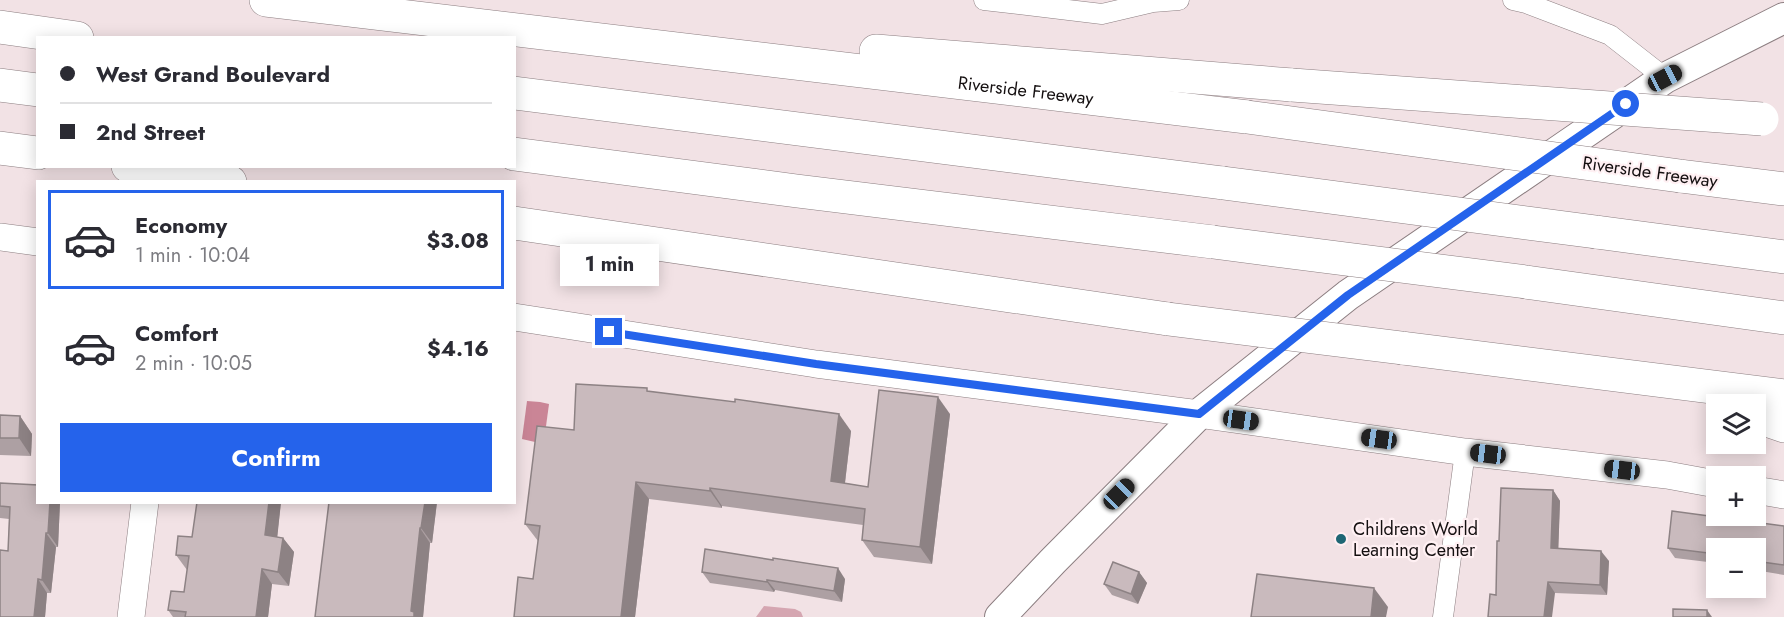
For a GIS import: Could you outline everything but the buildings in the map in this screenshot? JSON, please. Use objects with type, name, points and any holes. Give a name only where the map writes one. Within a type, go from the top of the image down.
[{"type":"highway","name":"Riverside Freeway","points":[[266,0],[1247,117],[1784,189]]},
{"type":"highway","points":[[318,6],[1292,85],[1773,120]]},
{"type":"highway","points":[[0,27],[63,36]]},
{"type":"highway","points":[[0,85],[36,90]]},
{"type":"highway","points":[[516,93],[1784,257]]},
{"type":"highway","points":[[0,148],[36,153]]},
{"type":"highway","points":[[516,154],[1526,282],[1784,318]]},
{"type":"highway","points":[[141,168],[217,180]]},
{"type":"highway","points":[[516,223],[1168,319],[1784,396]]},
{"type":"highway","points":[[1656,381],[1706,398]]},
{"type":"highway","points":[[1766,420],[1784,426]]},
{"type":"main road","points":[[1000,617],[1199,414],[1348,295],[1665,78],[1784,18]]},
{"type":"main road","points":[[0,237],[36,242]]},
{"type":"main road","points":[[516,317],[816,364],[1199,414],[1465,452],[1666,475],[1706,482]]},
{"type":"main road","points":[[1766,492],[1784,495]]},
{"type":"main road","points":[[131,617],[145,504]]},
{"type":"street","points":[[984,0],[1102,14],[1153,1],[1179,0]]},
{"type":"street","points":[[1522,1],[1610,35],[1665,78]]},
{"type":"street","points":[[1443,617],[1465,452]]},
{"type":"shaded area","points":[[527,401],[549,404],[544,441],[535,442],[522,439]]},
{"type":"shaded area","points":[[764,606],[795,609],[801,612],[803,617],[756,617]]},
{"type":"place","name":"Childrens World Learning Center","points":[[1341,539]]},
{"type":"route","points":[[609,332],[816,364],[1199,414],[1348,295],[1626,104]]}]
